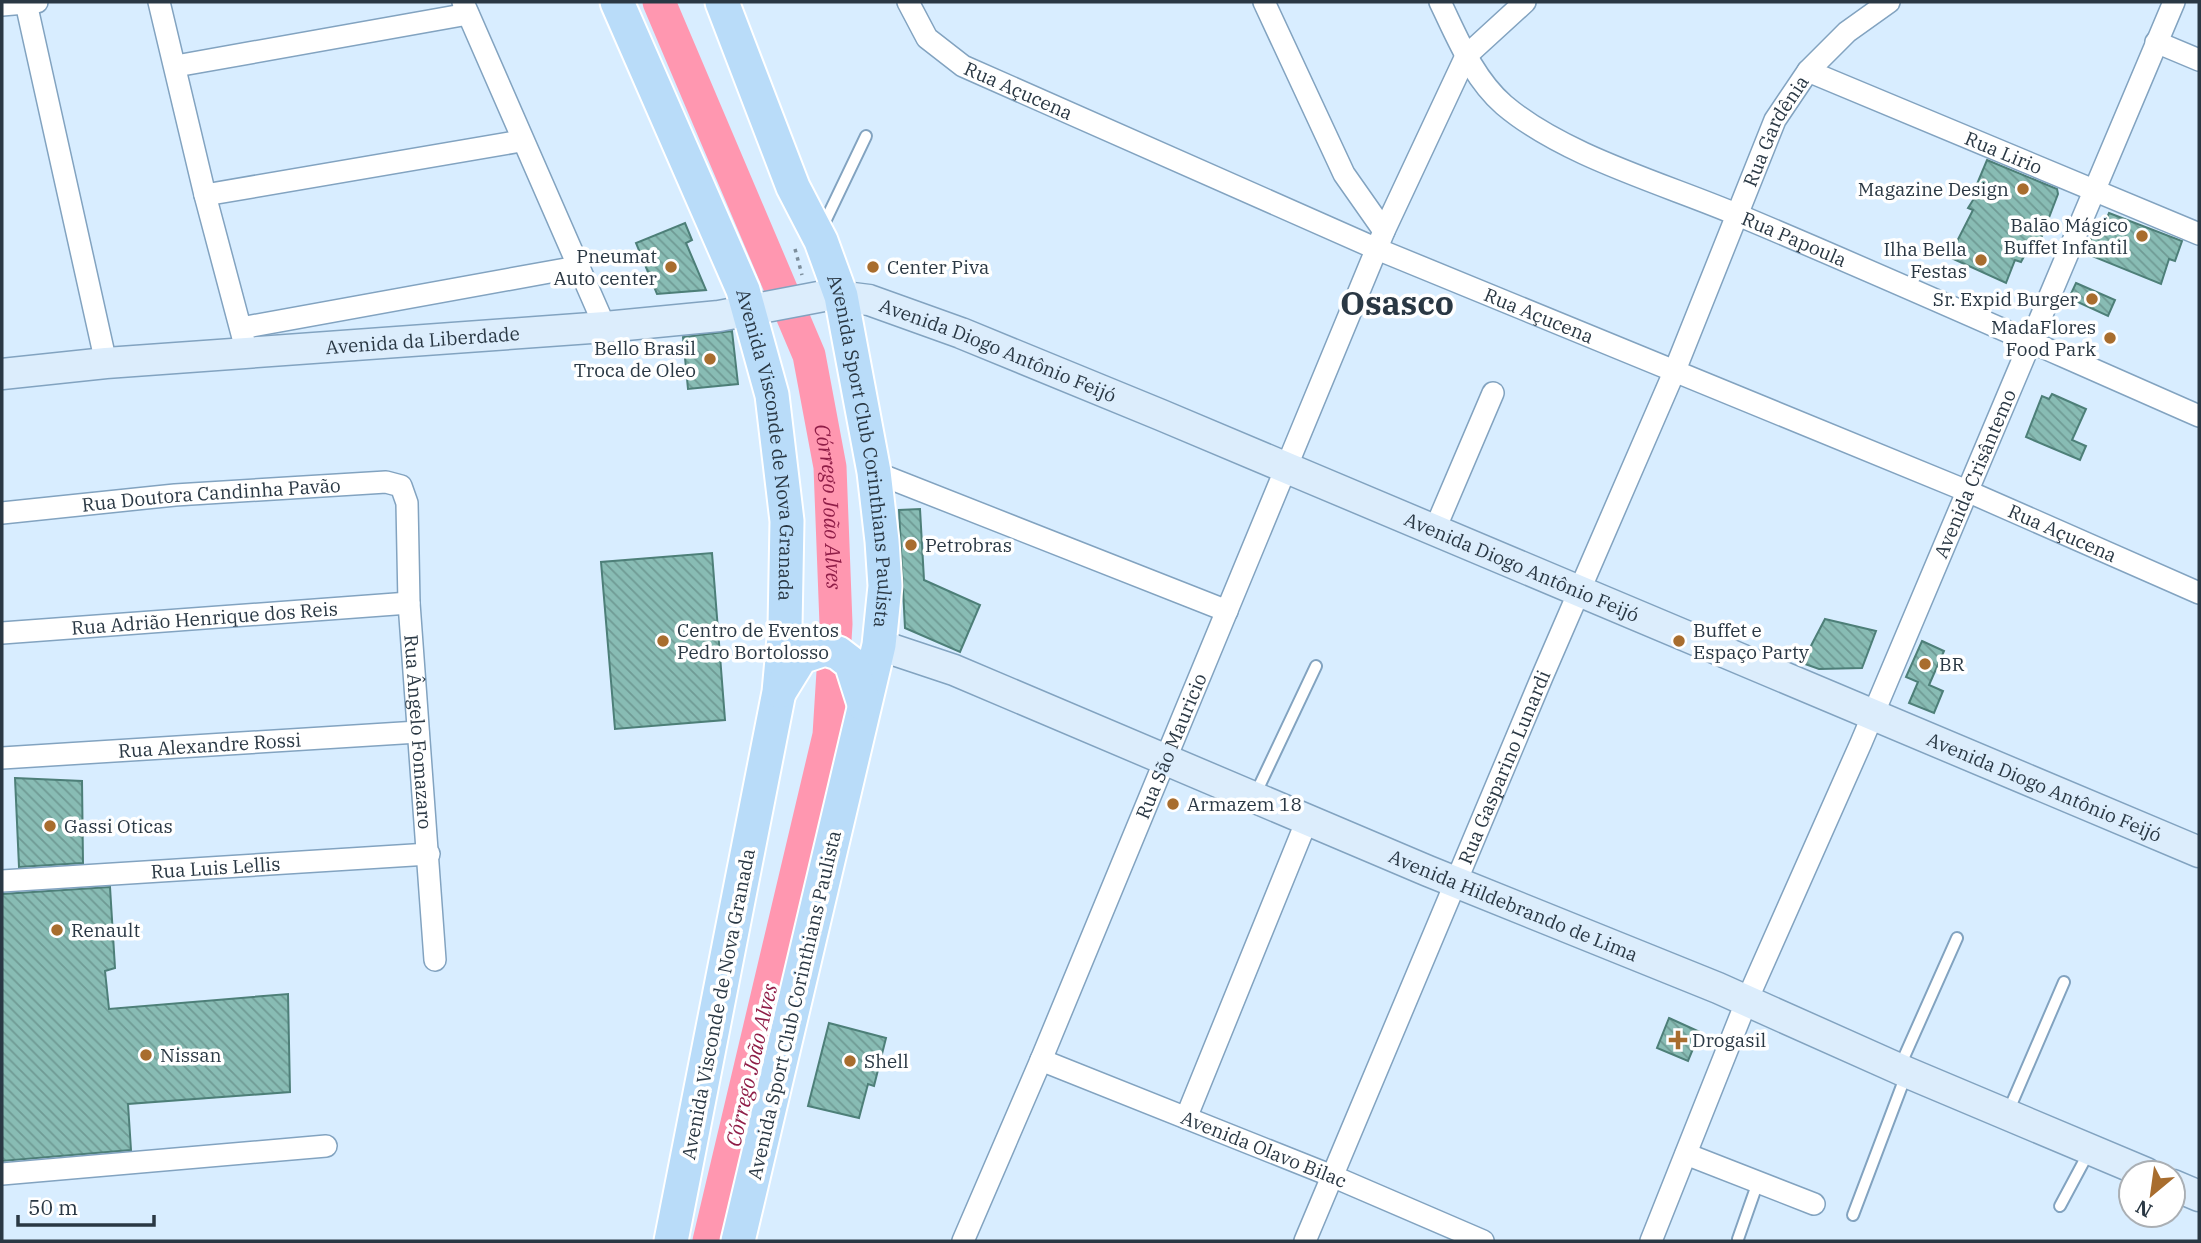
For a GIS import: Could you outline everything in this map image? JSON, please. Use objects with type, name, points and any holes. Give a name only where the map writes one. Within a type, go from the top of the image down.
[{"type":"main road","name":"Avenida Visconde de Nova Granada","points":[[617,2],[764,307],[786,521],[785,683],[671,1241]]},
{"type":"main road","name":"Avenida Sport Club Corinthians Paulista","points":[[722,2],[793,187],[818,236],[835,296],[874,472],[885,586],[879,645],[862,696],[738,1241]]},
{"type":"main road","name":"Avenida da Liberdade","points":[[2,374],[106,363],[244,340],[605,327],[835,296]]},
{"type":"main road","name":"Avenida Diogo Antônio Feijó","points":[[835,296],[882,302],[961,333],[1435,529],[2199,852]]},
{"type":"main road","name":"Avenida Hildebrando de Lima","points":[[879,645],[954,670],[1165,761],[1746,1000],[1903,1071],[2117,1161]]},
{"type":"main road","points":[[785,683],[807,653],[825,649],[843,656],[851,663],[862,696]]},
{"type":"street","points":[[2,5],[33,2],[106,363]]},
{"type":"street","points":[[159,2],[177,66],[205,195],[244,340],[577,267]]},
{"type":"street","name":"Rua Açucena","points":[[908,2],[928,38],[963,66],[1380,240],[1675,370],[1967,491],[2199,593]]},
{"type":"street","points":[[1264,2],[1344,174],[1380,240]]},
{"type":"street","name":"Rua Papoula","points":[[1440,2],[1466,56],[1492,92],[1528,121],[1596,158],[1737,215],[2199,416]]},
{"type":"street","points":[[1466,56],[1525,2]]},
{"type":"street","name":"Rua Gardênia","points":[[1675,370],[1775,120],[1808,71],[1847,33],[1889,2]]},
{"type":"street","name":"Avenida Crisântemo","points":[[1651,1241],[1746,1000],[1873,714],[2174,2]]},
{"type":"street","points":[[177,66],[465,8],[521,141],[605,327]]},
{"type":"street","points":[[2156,42],[2199,60]]},
{"type":"street","name":"Rua São Mauricio","points":[[963,1241],[1041,1060],[1380,240],[1466,56]]},
{"type":"street","name":"Rua Lirio","points":[[1808,71],[2095,188],[2199,234]]},
{"type":"street","points":[[205,195],[521,141]]},
{"type":"street","name":"Rua Gasparino Lunardi","points":[[1305,1241],[1579,590],[1675,370]]},
{"type":"street","points":[[1435,529],[1493,393]]},
{"type":"street","points":[[874,472],[1227,611]]},
{"type":"street","name":"Rua Doutora Candinha Pavão","points":[[2,513],[175,495],[386,482],[401,486],[407,503]]},
{"type":"street","name":"Rua Ângelo Fomazaro","points":[[407,503],[408,603],[435,960]]},
{"type":"street","name":"Rua Adrião Henrique dos Reis","points":[[2,633],[408,603]]},
{"type":"street","name":"Rua Alexandre Rossi","points":[[2,758],[418,732]]},
{"type":"street","points":[[1186,1118],[1307,820]]},
{"type":"street","name":"Rua Luis Lellis","points":[[2,881],[429,853]]},
{"type":"street","name":"Avenida Olavo Bilac","points":[[1041,1060],[1332,1176],[1483,1241]]},
{"type":"street","points":[[2,1174],[326,1146]]},
{"type":"street","points":[[1686,1154],[1814,1204]]},
{"type":"lane","points":[[818,236],[866,136]]},
{"type":"lane","points":[[1254,798],[1316,666]]},
{"type":"lane","points":[[1853,1215],[1903,1071],[1957,938]]},
{"type":"lane","points":[[2007,1115],[2064,982]]},
{"type":"lane","points":[[2060,1206],[2090,1149]]},
{"type":"lane","points":[[1738,1239],[1758,1182]]},
{"type":"building","points":[[1987,160],[2057,189],[2058,194],[2040,241],[2034,238],[2021,262],[2015,260],[2006,283],[1949,257],[1973,210],[1968,208],[1982,186],[1977,184]]},
{"type":"building","points":[[2109,213],[2182,241],[2175,261],[2169,259],[2161,284],[2087,254],[2093,231],[2100,234]]},
{"type":"building","name":"Pneumat Auto center","points":[[685,223],[692,240],[686,243],[706,290],[657,294],[636,243]]},
{"type":"building","name":"Sr. Expid Burger","points":[[2076,283],[2115,300],[2108,316],[2069,298]]},
{"type":"building","name":"Bello Brasil Troca de Oleo","points":[[732,331],[738,384],[688,389],[683,337]]},
{"type":"building","points":[[2052,394],[2086,409],[2072,440],[2086,446],[2080,460],[2026,437],[2042,396],[2049,399]]},
{"type":"building","name":"Petrobras","points":[[920,509],[924,580],[980,605],[960,652],[905,628],[899,510]]},
{"type":"building","name":"Centro de Eventos Pedro Bortolosso","points":[[712,553],[725,720],[615,729],[601,562]]},
{"type":"building","points":[[1825,619],[1876,631],[1862,668],[1819,669],[1802,663]]},
{"type":"building","name":"BR","points":[[1922,641],[1944,651],[1929,685],[1943,691],[1934,713],[1909,703],[1918,682],[1906,677]]},
{"type":"building","name":"Gassi Oticas","points":[[15,778],[82,781],[83,863],[19,867]]},
{"type":"building","name":"Nissan","points":[[110,887],[115,968],[105,971],[109,1009],[288,994],[290,1092],[128,1104],[131,1150],[2,1161],[2,894]]},
{"type":"building","name":"Drogasil","points":[[1669,1018],[1700,1032],[1688,1061],[1657,1048]]},
{"type":"building","name":"Shell","points":[[829,1023],[886,1038],[874,1086],[868,1084],[859,1118],[808,1106]]},
{"type":"waterway","name":"Córrego João Alves","points":[[659,2],[809,355],[830,467],[836,624],[829,735],[709,1241]]},
{"type":"place","name":"Magazine Design","points":[[2023,189]]},
{"type":"place","name":"Balão Mágico Buffet Infantil","points":[[2142,236]]},
{"type":"place","name":"Ilha Bella Festas","points":[[1981,260]]},
{"type":"place","name":"Pneumat Auto center","points":[[671,267]]},
{"type":"place","name":"Center Piva","points":[[873,267]]},
{"type":"place","name":"Sr. Expid Burger","points":[[2092,299]]},
{"type":"place","name":"MadaFlores Food Park","points":[[2110,338]]},
{"type":"place","name":"Bello Brasil Troca de Oleo","points":[[710,359]]},
{"type":"place","name":"Petrobras","points":[[911,545]]},
{"type":"place","name":"Centro de Eventos Pedro Bortolosso","points":[[663,641]]},
{"type":"place","name":"Buffet e Espaço Party","points":[[1679,641]]},
{"type":"place","name":"BR","points":[[1925,664]]},
{"type":"place","name":"Armazem 18","points":[[1173,804]]},
{"type":"place","name":"Gassi Oticas","points":[[50,826]]},
{"type":"place","name":"Renault","points":[[57,930]]},
{"type":"place","name":"Drogasil","points":[[1678,1040]]},
{"type":"place","name":"Nissan","points":[[146,1055]]},
{"type":"place","name":"Shell","points":[[850,1061]]},
{"type":"district","name":"Osasco","points":[[1397,302]]}]
